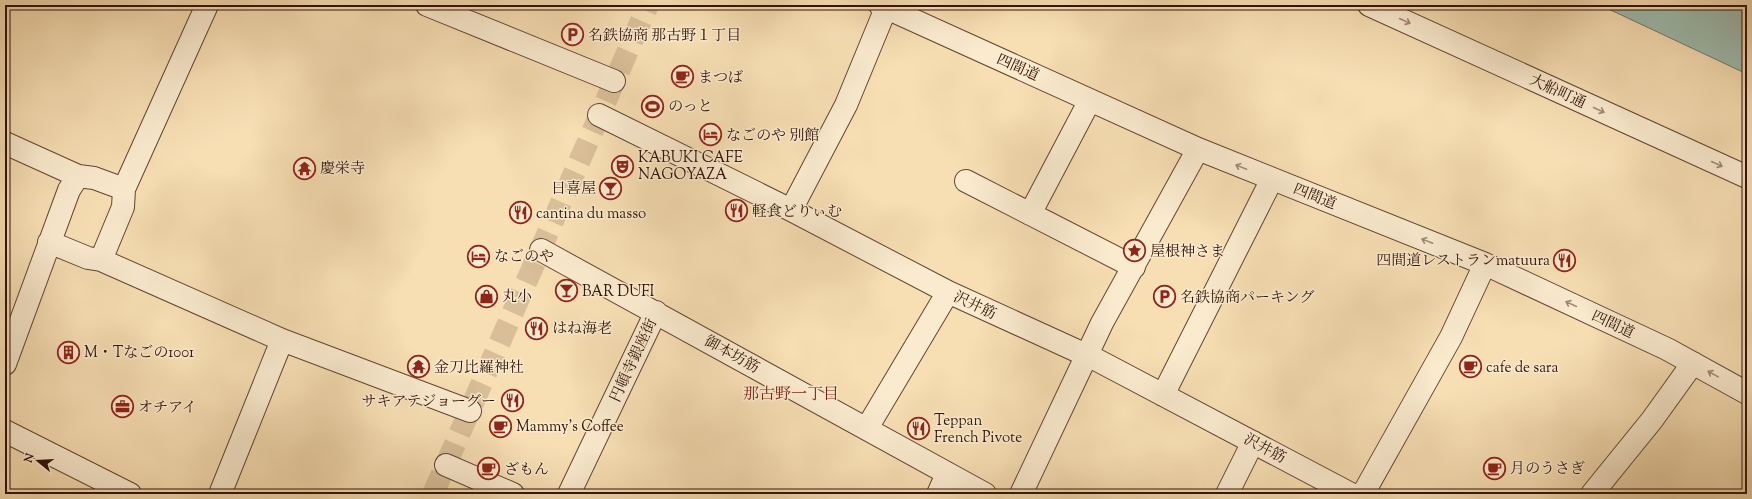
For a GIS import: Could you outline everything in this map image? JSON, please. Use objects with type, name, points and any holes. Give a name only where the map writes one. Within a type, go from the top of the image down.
[{"type":"street","points":[[101,260],[123,207],[124,190],[207,5]]},
{"type":"street","points":[[427,5],[614,81]]},
{"type":"street","name":"大船町通","points":[[1369,5],[1747,178]]},
{"type":"street","points":[[791,210],[846,105],[883,6]]},
{"type":"street","name":"四間道","points":[[883,6],[1198,149],[1485,264],[1660,346],[1747,394]]},
{"type":"street","points":[[1030,214],[1090,100]]},
{"type":"street","name":"沢井筋","points":[[599,115],[791,210],[948,292],[1097,360],[1351,494]]},
{"type":"street","points":[[5,142],[78,176],[94,178],[124,190]]},
{"type":"street","points":[[1021,494],[1102,323],[1198,149]]},
{"type":"street","points":[[5,364],[69,190],[78,176]]},
{"type":"street","points":[[1163,395],[1272,179]]},
{"type":"street","points":[[966,181],[1134,267]]},
{"type":"street","points":[[49,242],[88,258],[101,260],[282,340],[470,411]]},
{"type":"street","name":"御本坊筋","points":[[541,250],[985,494]]},
{"type":"street","points":[[1363,494],[1451,337],[1485,264]]},
{"type":"street","points":[[867,428],[948,292]]},
{"type":"street","name":"円頓寺銀座街","points":[[570,494],[656,312]]},
{"type":"street","points":[[220,494],[282,340]]},
{"type":"street","points":[[1592,494],[1652,420],[1693,363]]},
{"type":"street","points":[[5,431],[130,494]]},
{"type":"street","points":[[1227,494],[1253,442]]},
{"type":"street","points":[[446,465],[512,494]]},
{"type":"street","points":[[938,494],[947,474]]},
{"type":"shaded area","points":[[1600,5],[1747,5],[1747,74]]},
{"type":"tunnel","points":[[433,494],[648,5]]},
{"type":"place","name":"名鉄協商 那古野１丁目","points":[[573,35]]},
{"type":"place","name":"まつば","points":[[682,77]]},
{"type":"place","name":"のっと","points":[[653,106]]},
{"type":"place","name":"なごのや 別館","points":[[710,135]]},
{"type":"place","name":"KABUKI CAFE NAGOYAZA","points":[[623,166]]},
{"type":"place","name":"慶栄寺","points":[[305,168]]},
{"type":"place","name":"日喜屋","points":[[611,188]]},
{"type":"place","name":"軽食どりぃむ","points":[[736,211]]},
{"type":"place","name":"cantina du masso","points":[[521,213]]},
{"type":"place","name":"屋根神さま","points":[[1134,251]]},
{"type":"place","name":"なごのや","points":[[479,256]]},
{"type":"place","name":"四間道レストランmatuura","points":[[1565,260]]},
{"type":"place","name":"BAR DUFI","points":[[567,291]]},
{"type":"place","name":"丸小","points":[[486,296]]},
{"type":"place","name":"名鉄協商パーキング","points":[[1165,297]]},
{"type":"place","name":"はね海老","points":[[537,328]]},
{"type":"place","name":"M・Tなごの1001","points":[[68,352]]},
{"type":"place","name":"金刀比羅神社","points":[[418,367]]},
{"type":"place","name":"cafe de sara","points":[[1471,367]]},
{"type":"place","name":"サキアテジョーグー","points":[[512,401]]},
{"type":"place","name":"オチアイ","points":[[122,407]]},
{"type":"place","name":"Mammy's Coffee","points":[[500,426]]},
{"type":"place","name":"Teppan French Pivote","points":[[919,429]]},
{"type":"place","name":"月のうさぎ","points":[[1495,468]]},
{"type":"place","name":"ざもん","points":[[488,469]]},
{"type":"district","name":"那古野一丁目","points":[[791,393]]}]
